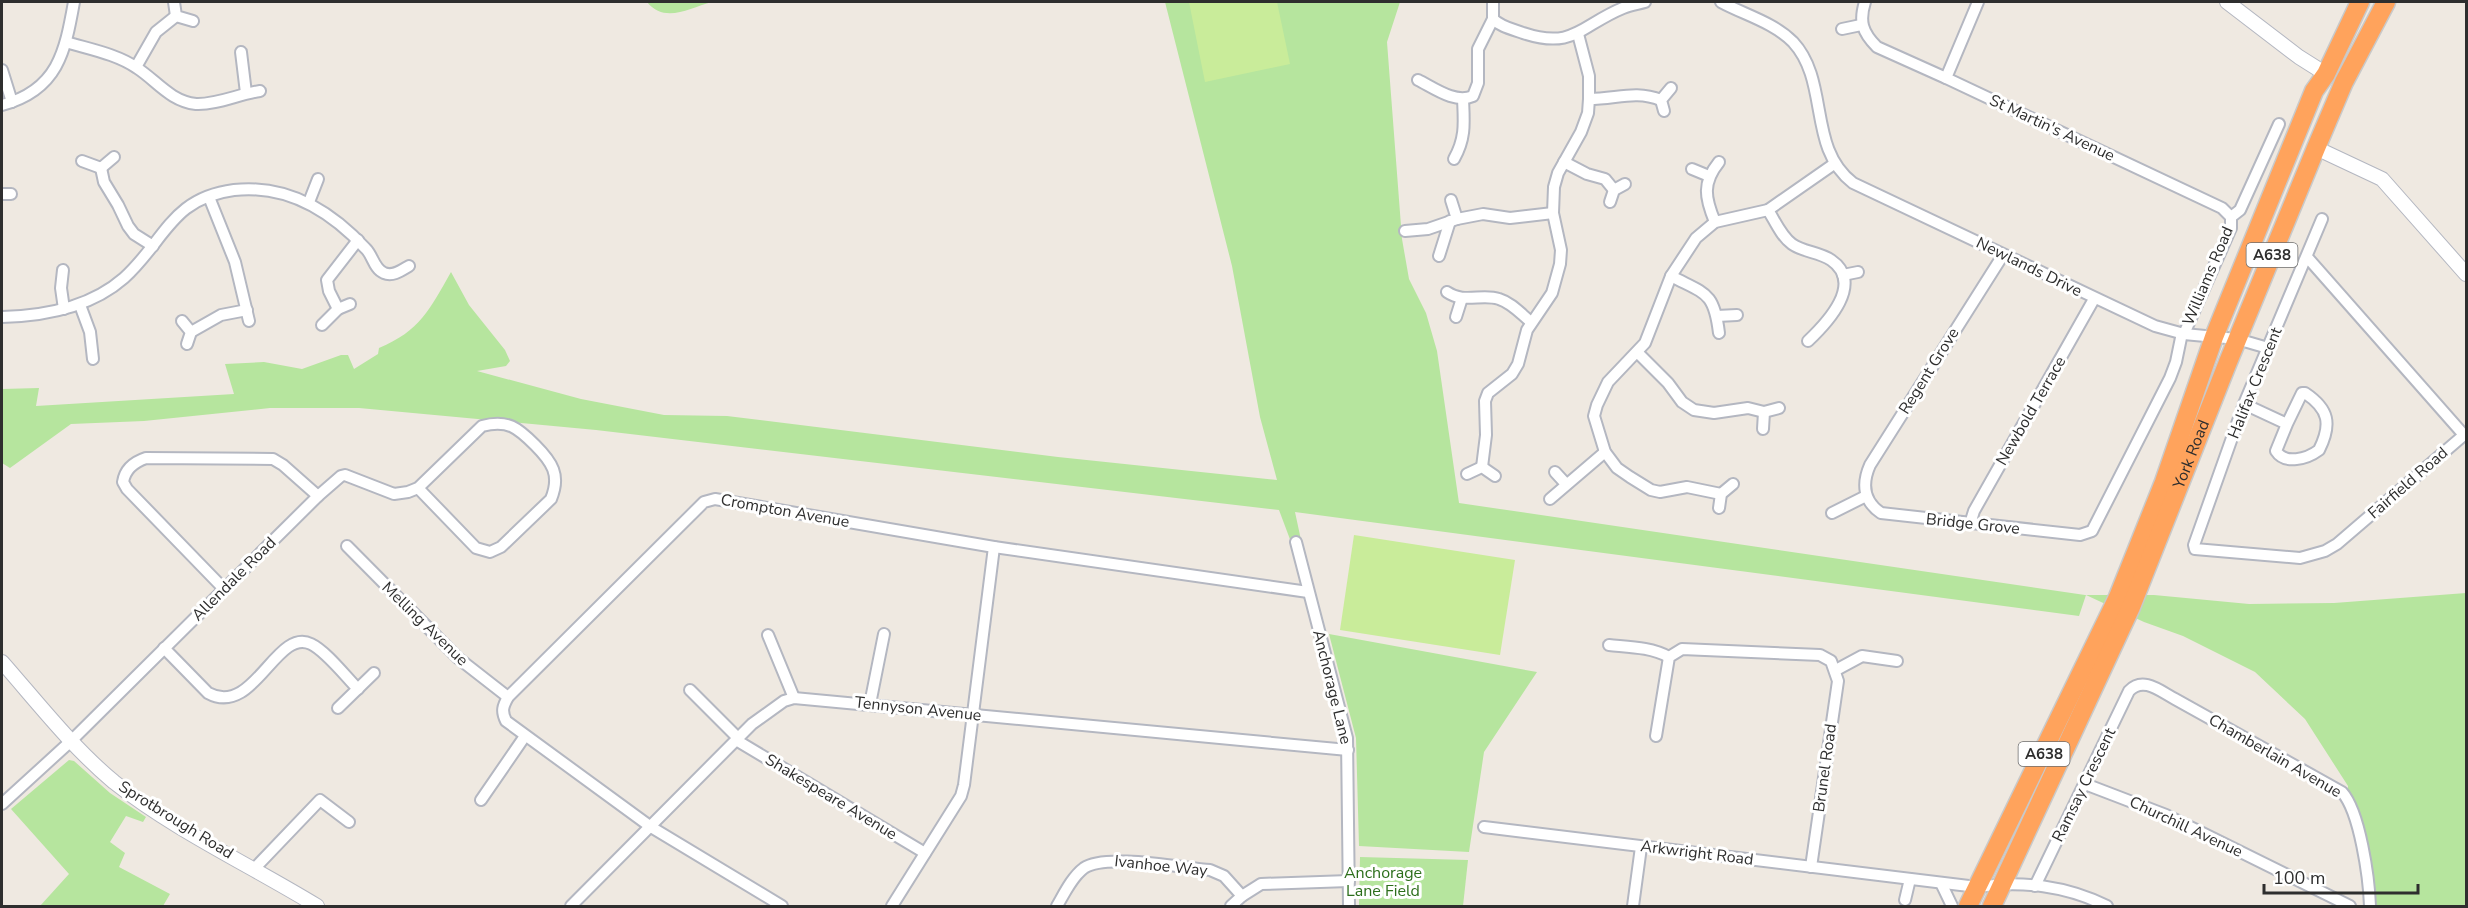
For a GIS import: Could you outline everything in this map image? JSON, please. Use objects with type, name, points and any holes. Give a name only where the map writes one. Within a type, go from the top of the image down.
[{"type":"highway","points":[[2343,35],[2348,2]]},
{"type":"highway","name":"York Road","points":[[2126,597],[2214,337],[2314,91],[2326,74],[2360,2]]},
{"type":"highway","name":"York Road","points":[[1992,906],[2237,339],[2344,82],[2386,2]]},
{"type":"highway","points":[[2295,139],[2316,148]]},
{"type":"highway","name":"York Road","points":[[1968,906],[2116,620]]},
{"type":"street","points":[[2,70],[7,104],[34,91],[53,73],[66,42],[74,2]]},
{"type":"street","points":[[174,2],[177,16]]},
{"type":"street","points":[[1418,80],[1446,94],[1463,99],[1473,96],[1476,90],[1479,49],[1493,19],[1493,2]]},
{"type":"street","points":[[1493,19],[1499,25],[1536,37],[1565,37],[1578,34],[1623,8],[1641,2]]},
{"type":"street","points":[[1721,2],[1740,13],[1769,24],[1792,42],[1803,56],[1811,74],[1821,126],[1834,164],[1768,210],[1715,222],[1696,238],[1671,276],[1650,333],[1638,352],[1608,382],[1597,405],[1595,422],[1605,452],[1617,468],[1651,490],[1660,492],[1687,487],[1721,494]]},
{"type":"street","points":[[1842,29],[1861,25],[1860,19],[1865,2]]},
{"type":"street","points":[[1946,78],[1978,2]]},
{"type":"street","points":[[2227,2],[2299,57],[2344,82]]},
{"type":"street","points":[[136,67],[156,32],[177,16]]},
{"type":"street","points":[[177,16],[193,21]]},
{"type":"street","name":"St Martin's Avenue","points":[[1861,25],[1876,46],[2222,208],[2231,218]]},
{"type":"street","points":[[1482,467],[1486,435],[1485,401],[1488,393],[1512,374],[1518,364],[1527,330],[1552,293],[1560,264],[1561,250],[1553,213],[1554,187],[1588,113],[1589,76],[1578,34]]},
{"type":"street","points":[[66,42],[136,67],[169,94],[186,102],[206,103],[260,91]]},
{"type":"street","points":[[241,52],[246,93]]},
{"type":"street","points":[[1589,99],[1612,99],[1641,93],[1662,105],[1671,88]]},
{"type":"street","points":[[1454,159],[1462,146],[1463,99]]},
{"type":"street","name":"Williams Road","points":[[2092,531],[2170,378],[2183,333],[2231,228],[2231,218],[2240,210],[2279,124]]},
{"type":"street","points":[[2316,148],[2382,179],[2466,274]]},
{"type":"street","points":[[101,168],[114,157]]},
{"type":"street","points":[[82,161],[101,168]]},
{"type":"street","points":[[1564,162],[1587,174],[1605,179],[1614,190]]},
{"type":"street","points":[[1715,222],[1708,203],[1707,186],[1709,176],[1719,162]]},
{"type":"street","name":"Newlands Drive","points":[[1834,164],[1853,183],[2155,326],[2183,333],[2237,339],[2268,348]]},
{"type":"street","points":[[101,168],[104,182],[128,226],[134,234],[153,246]]},
{"type":"street","points":[[1692,169],[1709,176]]},
{"type":"street","points":[[309,202],[318,178]]},
{"type":"street","points":[[1610,202],[1614,190],[1625,184]]},
{"type":"street","points":[[2,318],[64,309],[89,302],[123,279],[180,212],[209,197],[232,191],[257,190],[284,194],[309,202],[330,215],[358,240],[371,255],[376,267],[384,273],[394,274],[409,266]]},
{"type":"street","points":[[187,344],[191,332],[221,315],[248,315],[235,262],[209,197]]},
{"type":"street","points":[[1439,256],[1454,220],[1451,201]]},
{"type":"street","points":[[1768,210],[1789,241],[1802,249],[1828,258],[1843,275],[1844,284],[1840,303],[1825,324],[1808,341]]},
{"type":"street","points":[[1405,231],[1428,229],[1454,220],[1483,214],[1510,218],[1553,213]]},
{"type":"street","name":"Halifax Crescent","points":[[2195,549],[2194,545],[2244,404],[2322,219]]},
{"type":"street","points":[[338,309],[329,291],[327,280],[358,240]]},
{"type":"street","name":"Regent Grove","points":[[1866,494],[1864,483],[1870,465],[2003,255]]},
{"type":"street","name":"Fairfield Road","points":[[2195,549],[2300,558],[2325,551],[2337,544],[2465,436],[2307,257]]},
{"type":"street","points":[[63,270],[61,288],[64,309]]},
{"type":"street","points":[[1843,275],[1858,272]]},
{"type":"street","points":[[1671,276],[1709,297],[1714,304],[1719,333]]},
{"type":"street","points":[[1447,292],[1462,298],[1498,298],[1507,302],[1531,322]]},
{"type":"street","points":[[1455,317],[1462,298]]},
{"type":"street","name":"Newbold Terrace","points":[[1970,524],[1974,512],[2094,299]]},
{"type":"street","points":[[322,325],[338,309],[350,304]]},
{"type":"street","points":[[80,305],[91,337],[93,359]]},
{"type":"street","points":[[1717,316],[1737,315]]},
{"type":"street","points":[[182,321],[191,332]]},
{"type":"street","points":[[1638,352],[1687,407],[1714,413],[1748,408],[1764,412],[1779,408]]},
{"type":"street","points":[[2302,393],[2322,406],[2328,428],[2319,450],[2290,460],[2284,459],[2276,451],[2287,424],[2302,393]]},
{"type":"street","points":[[2244,404],[2287,424]]},
{"type":"street","points":[[1762,429],[1764,412]]},
{"type":"street","points":[[490,424],[519,429],[551,461],[556,477],[555,490],[551,499],[501,547],[490,552],[476,548],[418,488],[466,439],[482,426],[490,424]]},
{"type":"street","points":[[1550,499],[1605,452]]},
{"type":"street","points":[[224,589],[127,489],[123,482],[128,468],[146,458],[273,459],[318,496]]},
{"type":"street","points":[[1467,474],[1482,467]]},
{"type":"street","points":[[1482,467],[1495,476]]},
{"type":"street","points":[[1555,472],[1566,484]]},
{"type":"street","name":"Allendale Road","points":[[2,804],[71,741],[318,496],[341,476],[345,475],[394,494],[418,488]]},
{"type":"street","points":[[1719,508],[1721,494],[1733,484]]},
{"type":"street","points":[[1832,513],[1866,494]]},
{"type":"street","name":"Bridge Grove","points":[[1866,494],[1874,508],[1881,513],[2080,535],[2092,531]]},
{"type":"street","name":"Crompton Avenue","points":[[508,697],[709,500],[994,547],[1308,592]]},
{"type":"street","name":"Anchorage Lane","points":[[1296,542],[1347,738],[1349,906]]},
{"type":"street","name":"Melling Avenue","points":[[347,546],[458,658],[508,697]]},
{"type":"street","points":[[892,906],[961,795],[964,785],[994,547]]},
{"type":"street","points":[[870,704],[884,634]]},
{"type":"street","points":[[571,906],[762,715],[784,701],[794,698],[768,635]]},
{"type":"street","points":[[164,648],[208,693],[217,698],[233,698],[243,692],[293,644],[302,642],[311,644],[319,650],[358,689]]},
{"type":"street","points":[[1609,645],[1660,652],[1669,657]]},
{"type":"street","points":[[1656,736],[1669,657],[1682,649],[1820,655],[1832,661],[1836,670],[1862,656],[1897,661]]},
{"type":"street","name":"Sprotbrough Road","points":[[2,662],[71,741],[129,792],[178,825],[317,906]]},
{"type":"street","name":"Brunel Road","points":[[1811,867],[1838,681],[1836,670]]},
{"type":"street","points":[[338,708],[374,673]]},
{"type":"street","name":"Chamberlain Avenue","points":[[2135,685],[2148,684],[2342,792],[2352,807],[2366,862],[2370,906]]},
{"type":"street","name":"Ramsay Crescent","points":[[2035,886],[2129,691],[2135,685]]},
{"type":"street","name":"Shakespeare Avenue","points":[[690,690],[737,740],[925,853]]},
{"type":"street","points":[[508,697],[502,707],[502,714],[506,721],[525,736],[651,827],[782,906]]},
{"type":"street","name":"Tennyson Avenue","points":[[794,698],[1348,750]]},
{"type":"street","points":[[481,800],[525,736]]},
{"type":"street","name":"Churchill Avenue","points":[[2085,784],[2166,815],[2350,906]]},
{"type":"street","points":[[254,869],[320,800],[349,822]]},
{"type":"street","name":"Arkwright Road","points":[[1484,827],[1977,887],[2003,883],[2035,886],[2077,893],[2107,906]]},
{"type":"street","points":[[1633,906],[1641,847]]},
{"type":"street","name":"Ivanhoe Way","points":[[1057,906],[1077,874],[1086,867],[1106,861],[1210,870],[1224,876],[1242,896]]},
{"type":"street","points":[[1905,900],[1910,879]]},
{"type":"street","points":[[1231,906],[1242,896],[1261,885],[1270,883],[1349,881]]},
{"type":"street","points":[[1941,883],[1952,906]]},
{"type":"green space","points":[[647,2],[712,2],[669,13],[654,9]]},
{"type":"green space","points":[[1165,2],[1400,2],[1387,42],[1402,239],[1409,279],[1426,313],[1437,351],[1459,503],[2086,595],[2079,616],[1295,512],[1301,540],[1291,542],[1279,510],[596,430],[359,408],[270,408],[144,421],[71,424],[10,468],[2,463],[2,389],[39,388],[36,406],[234,394],[225,364],[264,362],[302,369],[341,355],[348,355],[354,369],[378,354],[379,348],[405,334],[422,318],[451,272],[469,305],[505,350],[510,361],[506,366],[477,371],[581,399],[664,415],[727,416],[1058,457],[1277,480],[1260,417],[1232,266]]},
{"type":"green space","points":[[1189,2],[1277,2],[1290,64],[1205,82]]},
{"type":"green space","points":[[1354,535],[1515,560],[1500,655],[1340,630]]},
{"type":"green space","points":[[2466,593],[2466,906],[2370,906],[2348,798],[2348,786],[2305,719],[2255,672],[2183,636],[2144,622],[2086,595],[2154,595],[2249,604],[2334,603]]},
{"type":"green space","points":[[1329,634],[1537,672],[1484,752],[1469,852],[1359,846],[1356,738]]},
{"type":"green space","points":[[69,760],[74,761],[110,793],[146,817],[143,822],[126,816],[110,842],[125,853],[119,867],[170,894],[163,906],[40,906],[69,874],[11,809]]},
{"type":"green space","name":"Anchorage Lane Field","points":[[1360,857],[1468,860],[1463,906],[1359,906]]}]
